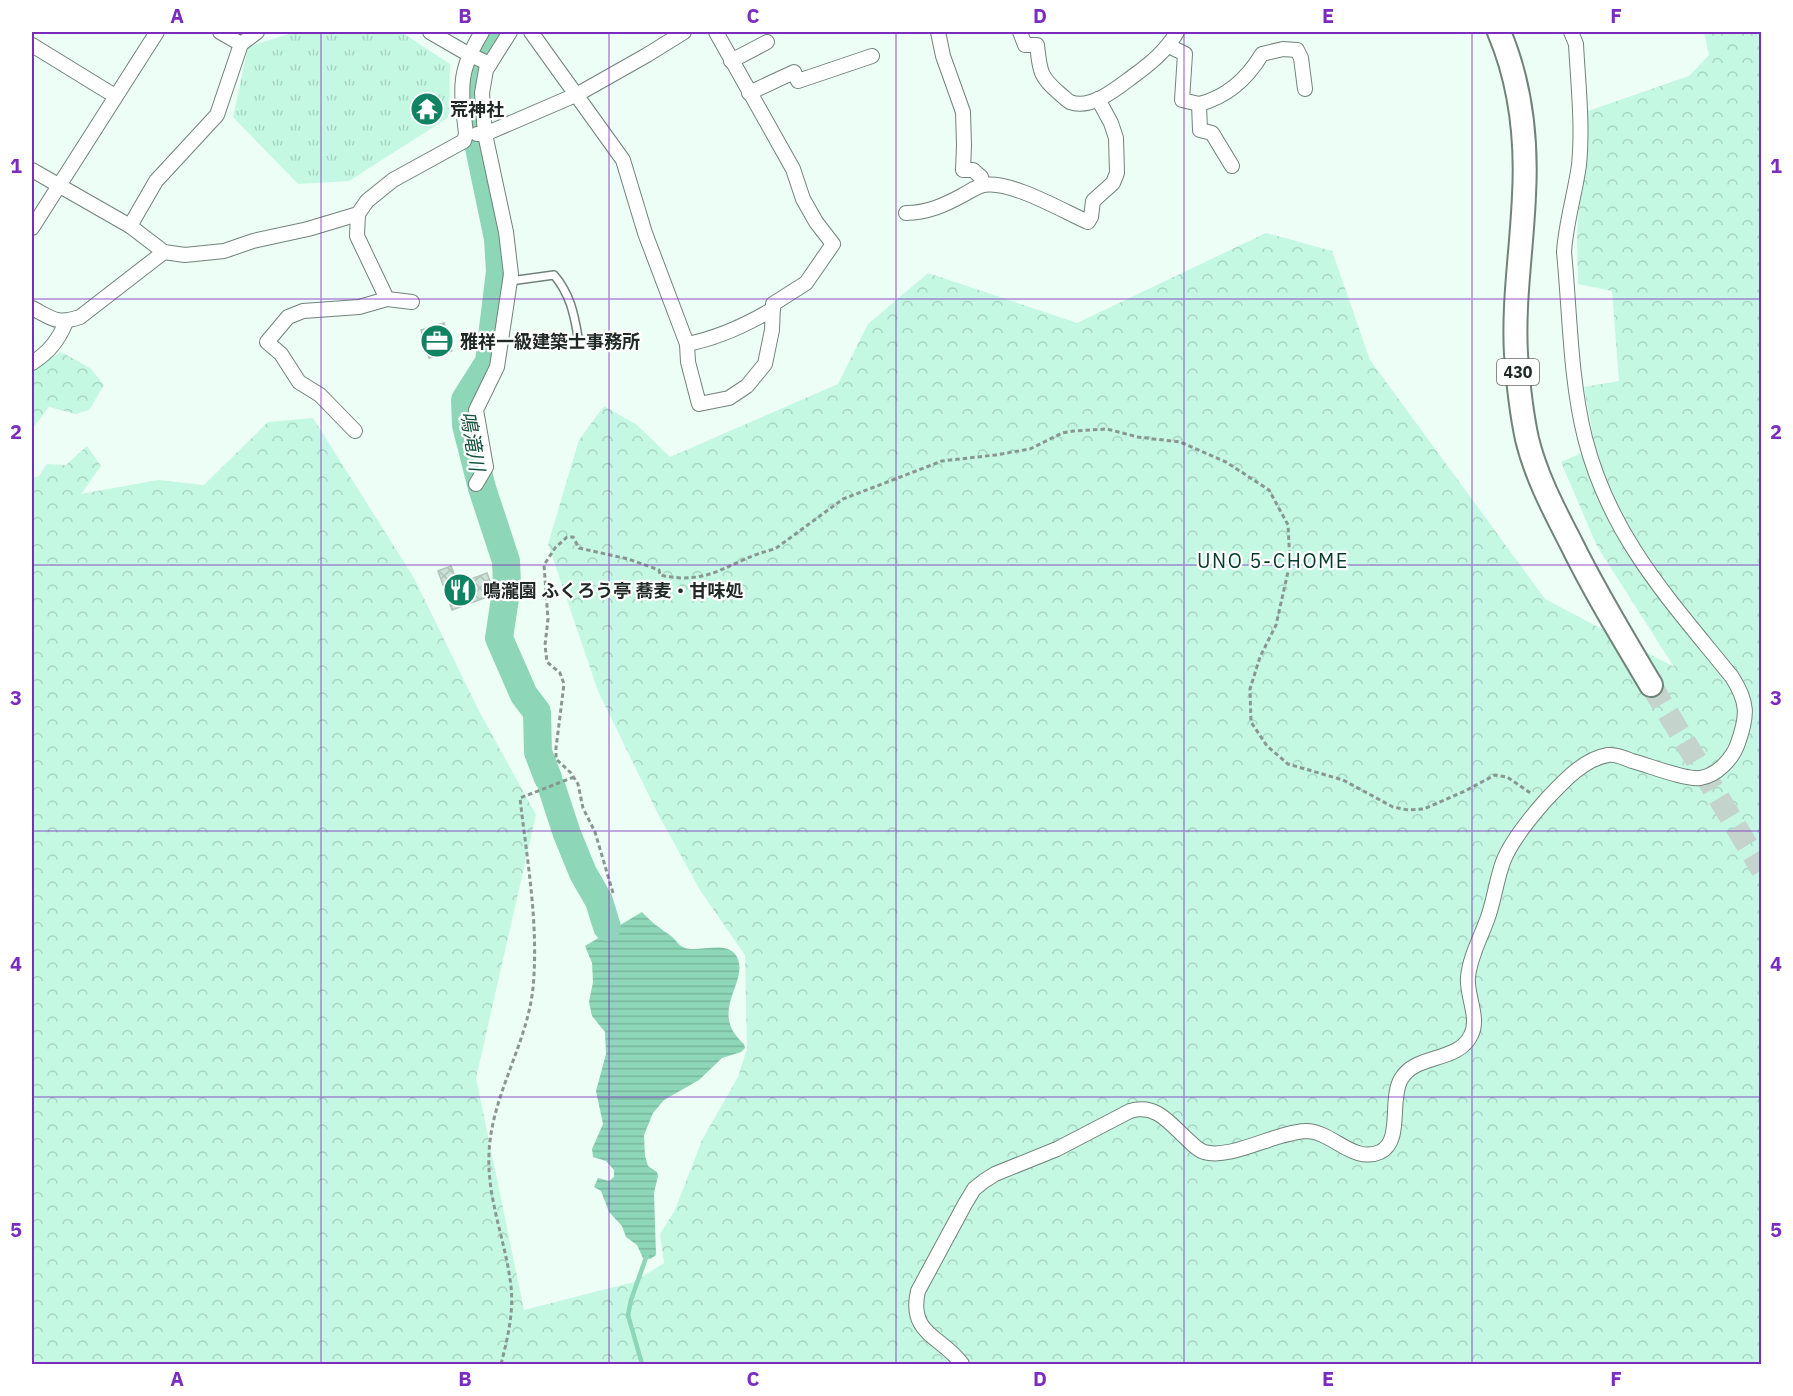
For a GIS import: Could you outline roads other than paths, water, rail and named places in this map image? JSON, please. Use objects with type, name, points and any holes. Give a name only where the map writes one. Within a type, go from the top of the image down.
[{"type":"highway","name":"430","points":[[1499,32],[1517,84],[1523,125],[1524,194],[1516,351],[1520,398],[1528,440],[1547,498],[1600,601],[1651,685]]},
{"type":"street","points":[[32,228],[157,32]]},
{"type":"street","points":[[220,32],[241,44]]},
{"type":"street","points":[[130,226],[156,181],[217,114],[241,44],[257,32]]},
{"type":"street","points":[[430,32],[480,60],[486,70],[476,134]]},
{"type":"street","points":[[480,60],[482,32]]},
{"type":"street","points":[[476,484],[486,467],[476,410],[497,367],[510,281],[506,232],[461,90],[480,60],[510,32]]},
{"type":"street","points":[[531,32],[578,94],[623,160],[645,233],[687,344],[688,362],[699,404],[729,398],[747,386],[765,364],[772,330],[773,304],[806,283],[833,244],[816,222],[803,199],[793,170],[716,32]]},
{"type":"street","points":[[387,299],[357,236],[358,214],[367,201],[393,180],[476,134],[578,94],[684,32]]},
{"type":"street","points":[[938,32],[942,56],[963,112],[963,170],[974,170],[981,177],[983,185]]},
{"type":"street","points":[[1020,32],[1025,45],[1037,45],[1040,68],[1045,81],[1070,102],[1086,103],[1122,85],[1146,67],[1169,46],[1176,32]]},
{"type":"street","points":[[962,1365],[922,1326],[916,1316],[915,1304],[918,1291],[974,1189],[995,1174],[1057,1149],[1130,1111],[1142,1108],[1161,1116],[1200,1151],[1212,1154],[1296,1132],[1309,1131],[1320,1133],[1359,1154],[1371,1155],[1381,1151],[1389,1146],[1393,1137],[1396,1097],[1401,1078],[1417,1064],[1456,1051],[1472,1034],[1474,1022],[1467,980],[1470,962],[1487,919],[1503,862],[1513,844],[1544,802],[1580,767],[1596,758],[1612,754],[1682,776],[1700,778],[1717,771],[1736,751],[1743,730],[1745,710],[1743,694],[1732,677],[1655,582],[1626,539],[1596,475],[1585,437],[1577,400],[1564,252],[1565,228],[1579,162],[1576,44],[1571,32]]},
{"type":"street","points":[[731,61],[767,42]]},
{"type":"street","points":[[32,45],[115,96]]},
{"type":"street","points":[[1169,46],[1185,54],[1182,100],[1198,104],[1215,100],[1238,84],[1254,67],[1262,54],[1283,49],[1297,50],[1301,58],[1305,89]]},
{"type":"street","points":[[749,93],[794,72],[798,81],[872,56]]},
{"type":"street","points":[[906,213],[922,213],[947,204],[983,185],[1012,188],[1088,222],[1093,201],[1113,183],[1117,173],[1116,138],[1112,123],[1098,99]]},
{"type":"street","points":[[1198,104],[1200,130],[1212,133],[1232,166]]},
{"type":"street","points":[[32,170],[130,226],[164,252],[185,255],[224,251],[253,241],[308,229],[358,214]]},
{"type":"street","points":[[32,308],[58,321],[66,322],[80,317],[164,252]]},
{"type":"street","points":[[355,431],[320,395],[299,382],[281,354],[267,342],[288,317],[303,311],[359,307],[387,299],[412,302]]},
{"type":"street","points":[[687,344],[710,339],[736,329],[773,309]]},
{"type":"street","points":[[32,363],[51,349],[66,322]]},
{"type":"lane","points":[[510,281],[554,275],[563,286],[573,307],[578,337]]},
{"type":"waterway","name":"鳴滝川","points":[[499,32],[479,69],[475,94],[478,143],[498,239],[500,271],[489,362],[465,400],[466,425],[482,488],[506,561],[507,585],[499,638],[524,695],[537,712],[538,752],[548,778]]},
{"type":"waterway","name":"鳴滝川","points":[[552,788],[567,834],[583,873],[599,901],[607,927]]},
{"type":"waterway","points":[[642,1364],[628,1315],[648,1252]]},
{"type":"tunnel","points":[[1651,685],[1762,870]]},
{"type":"place","name":"荒神社","points":[[427,109]]},
{"type":"place","name":"雅祥一級建築士事務所","points":[[437,341]]},
{"type":"place","name":"鳴瀧園 ふくろう亭 蕎麦・甘味処","points":[[460,590]]},
{"type":"district","name":"UNO 5-CHOME","points":[[1273,560]]}]
